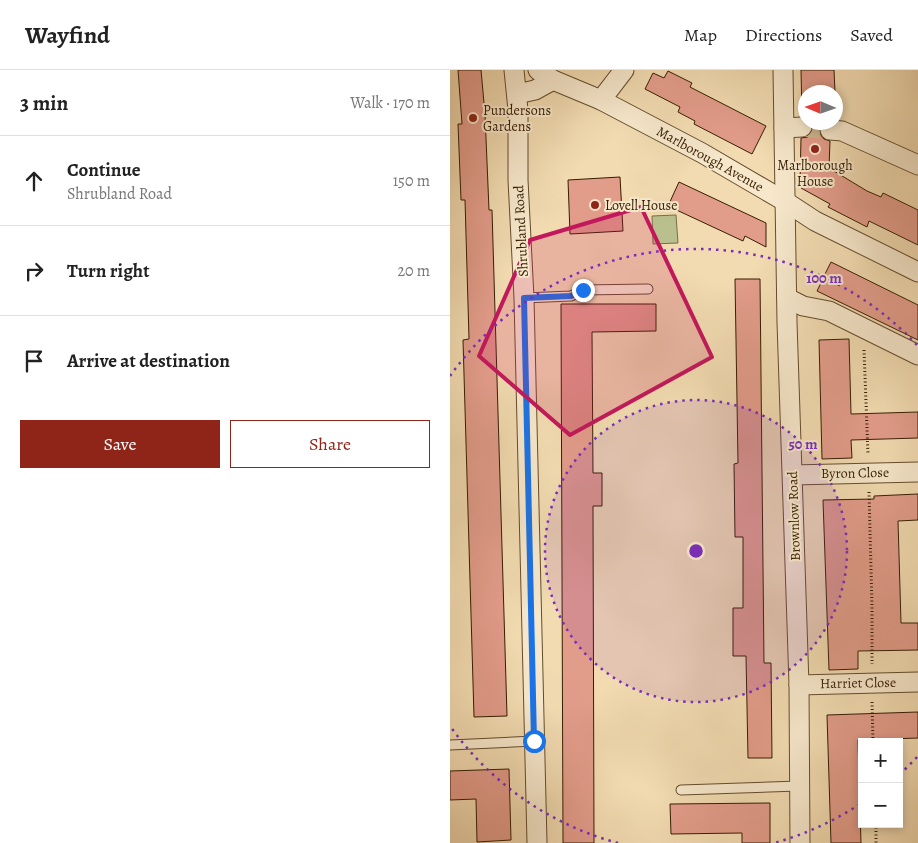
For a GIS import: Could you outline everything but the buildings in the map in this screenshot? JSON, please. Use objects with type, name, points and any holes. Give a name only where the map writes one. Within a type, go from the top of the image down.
[{"type":"street","name":"Shrubland Road","points":[[514,70],[517,94],[518,180],[524,298],[537,843]]},
{"type":"street","points":[[600,100],[624,70]]},
{"type":"street","name":"Brownlow Road","points":[[783,70],[793,128],[786,202],[787,298],[799,685],[800,843]]},
{"type":"street","name":"Marlborough Avenue","points":[[517,94],[535,90],[546,75],[600,100],[702,153],[815,221],[918,272]]},
{"type":"street","points":[[830,130],[842,131],[918,165]]},
{"type":"street","points":[[787,298],[803,306],[829,311],[918,355]]},
{"type":"street","name":"Byron Close","points":[[793,475],[869,482],[918,472]]},
{"type":"street","name":"Harriet Close","points":[[799,685],[918,682]]},
{"type":"lane","points":[[524,298],[571,296],[583,290],[648,289]]},
{"type":"lane","points":[[450,745],[534,741]]},
{"type":"lane","points":[[681,790],[799,786]]},
{"type":"path","points":[[863,328],[869,482],[873,738]]},
{"type":"path","points":[[876,828],[876,843]]},
{"type":"highlighted area","points":[[641,207],[712,357],[570,435],[479,356],[530,240]]},
{"type":"green space","points":[[676,215],[678,243],[653,244],[652,216]]},
{"type":"place","name":"Pundersons Gardens","points":[[473,118]]},
{"type":"place","name":"Marlborough House","points":[[815,149]]},
{"type":"place","name":"Lovell House","points":[[595,205]]},
{"type":"route","points":[[534,741],[524,298],[571,296],[583,290]]}]
